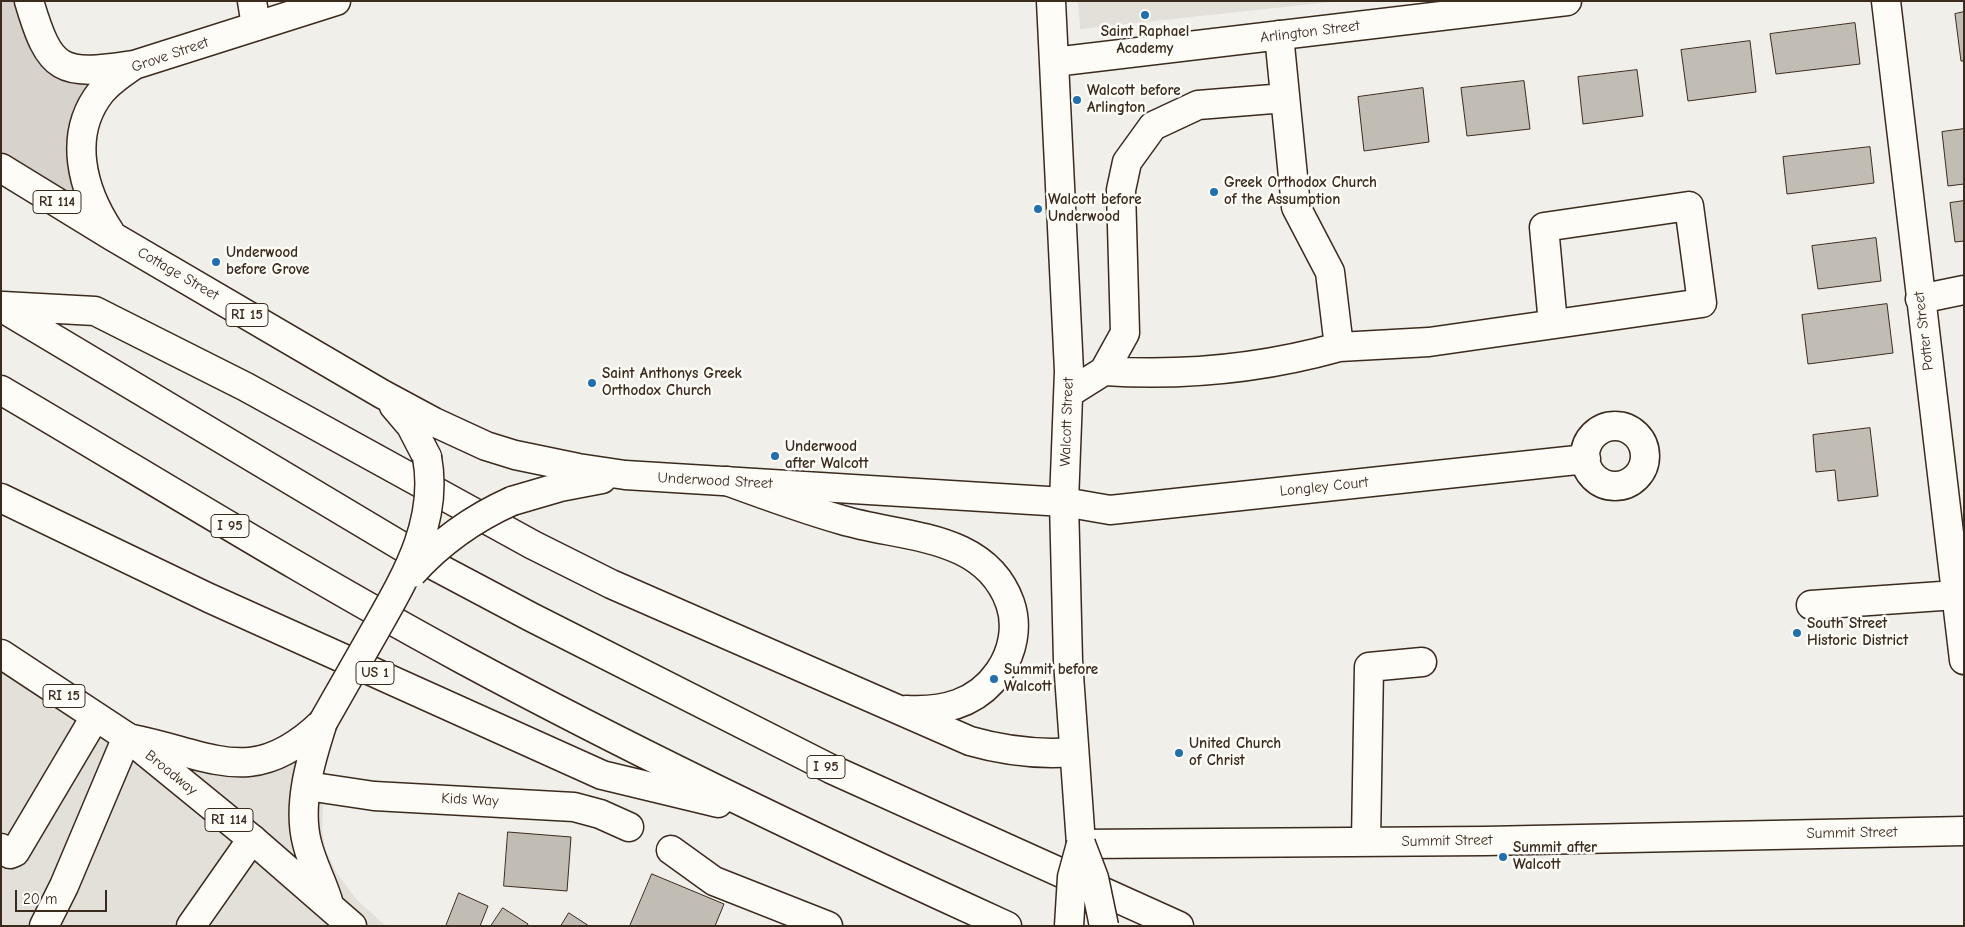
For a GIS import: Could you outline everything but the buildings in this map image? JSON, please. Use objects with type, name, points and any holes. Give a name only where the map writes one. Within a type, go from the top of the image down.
[{"type":"main road","points":[[29,1],[45,48],[53,58],[66,67],[82,70],[102,70],[134,65]]},
{"type":"main road","name":"Grove Street","points":[[112,236],[96,209],[86,184],[82,163],[84,126],[90,109],[101,91],[134,65],[254,14],[336,1]]},
{"type":"main road","name":"Walcott Street","points":[[1050,1],[1069,393],[1064,502],[1074,752],[1080,837],[1094,878],[1104,926]]},
{"type":"main road","name":"Potter Street","points":[[1886,1],[1964,660]]},
{"type":"main road","name":"Arlington Street","points":[[1054,62],[1549,2]]},
{"type":"main road","points":[[1279,35],[1296,207],[1330,272],[1339,347]]},
{"type":"main road","points":[[1069,393],[1104,371],[1125,333],[1121,190],[1127,162],[1153,126],[1198,105],[1285,98]]},
{"type":"main road","name":"Cottage Street","points":[[1,168],[112,236],[382,394]]},
{"type":"main road","points":[[1104,371],[1175,373],[1295,359],[1339,347],[1429,342],[1702,303],[1689,206],[1544,227],[1553,324]]},
{"type":"main road","points":[[1920,299],[1964,290]]},
{"type":"main road","points":[[1,306],[95,311],[239,383],[570,564],[619,588],[895,710],[970,741],[992,747],[1034,754],[1074,752]]},
{"type":"main road","name":"I 95","points":[[1,306],[433,565],[531,617],[831,770],[1179,926]]},
{"type":"main road","name":"I 95","points":[[1,390],[420,636],[577,720],[762,813],[1007,926]]},
{"type":"main road","points":[[337,918],[307,842],[304,824],[307,786],[323,722],[401,585],[421,538],[428,515],[431,477],[427,458],[411,426],[382,394]]},
{"type":"main road","name":"Underwood Street","points":[[382,394],[434,422],[486,446],[545,462],[626,475],[1064,502]]},
{"type":"main road","name":"Longley Court","points":[[1064,502],[1110,510],[1586,459]]},
{"type":"main road","points":[[401,585],[423,561],[453,536],[492,510],[512,501],[560,487],[626,475]]},
{"type":"main road","points":[[727,481],[843,521],[955,546],[986,566],[999,579],[1013,611],[1014,627],[1008,656],[994,679],[977,696],[960,704],[942,709],[921,711],[895,710]]},
{"type":"main road","name":"US 1","points":[[1,498],[209,598],[602,775],[762,813]]},
{"type":"main road","points":[[1811,606],[1956,595]]},
{"type":"main road","name":"Broadway","points":[[1,654],[126,737],[252,838],[337,918]]},
{"type":"main road","points":[[1366,842],[1369,667],[1422,662]]},
{"type":"main road","points":[[1,848],[10,854],[15,852],[95,717]]},
{"type":"main road","points":[[44,926],[64,886],[126,737],[214,759],[256,762],[275,757],[293,748],[323,722]]},
{"type":"main road","name":"Kids Way","points":[[307,786],[374,796],[574,807],[600,814],[629,827]]},
{"type":"main road","name":"Summit Street","points":[[1080,837],[1117,844],[1366,842],[1964,831]]},
{"type":"main road","name":"Walcott Street","points":[[1069,926],[1072,877],[1080,837]]},
{"type":"main road","points":[[191,926],[252,838]]},
{"type":"main road","points":[[671,850],[714,881],[828,926]]},
{"type":"shaded area","points":[[1,1],[38,1],[70,65],[109,77],[95,120],[92,155],[103,214],[1,158]]},
{"type":"shaded area","name":"Saint Raphael Academy","points":[[1078,1],[1340,1],[1080,29]]},
{"type":"shaded area","points":[[1,653],[142,738],[265,761],[324,734],[323,788],[327,794],[323,806],[322,830],[325,848],[336,872],[357,900],[386,926],[1,926]]},
{"type":"place","name":"Saint Raphael Academy","points":[[1145,15]]},
{"type":"place","name":"Walcott before Arlington","points":[[1077,100]]},
{"type":"place","name":"Greek Orthodox Church of the Assumption","points":[[1214,192]]},
{"type":"place","name":"Walcott before Underwood","points":[[1038,209]]},
{"type":"place","name":"Underwood before Grove","points":[[216,262]]},
{"type":"place","name":"Saint Anthonys Greek Orthodox Church","points":[[592,383]]},
{"type":"place","name":"Underwood after Walcott","points":[[775,456]]},
{"type":"place","name":"South Street Historic District","points":[[1797,633]]},
{"type":"place","name":"Summit before Walcott","points":[[994,679]]},
{"type":"place","name":"United Church of Christ","points":[[1179,753]]},
{"type":"place","name":"Summit after Walcott","points":[[1503,857]]}]
